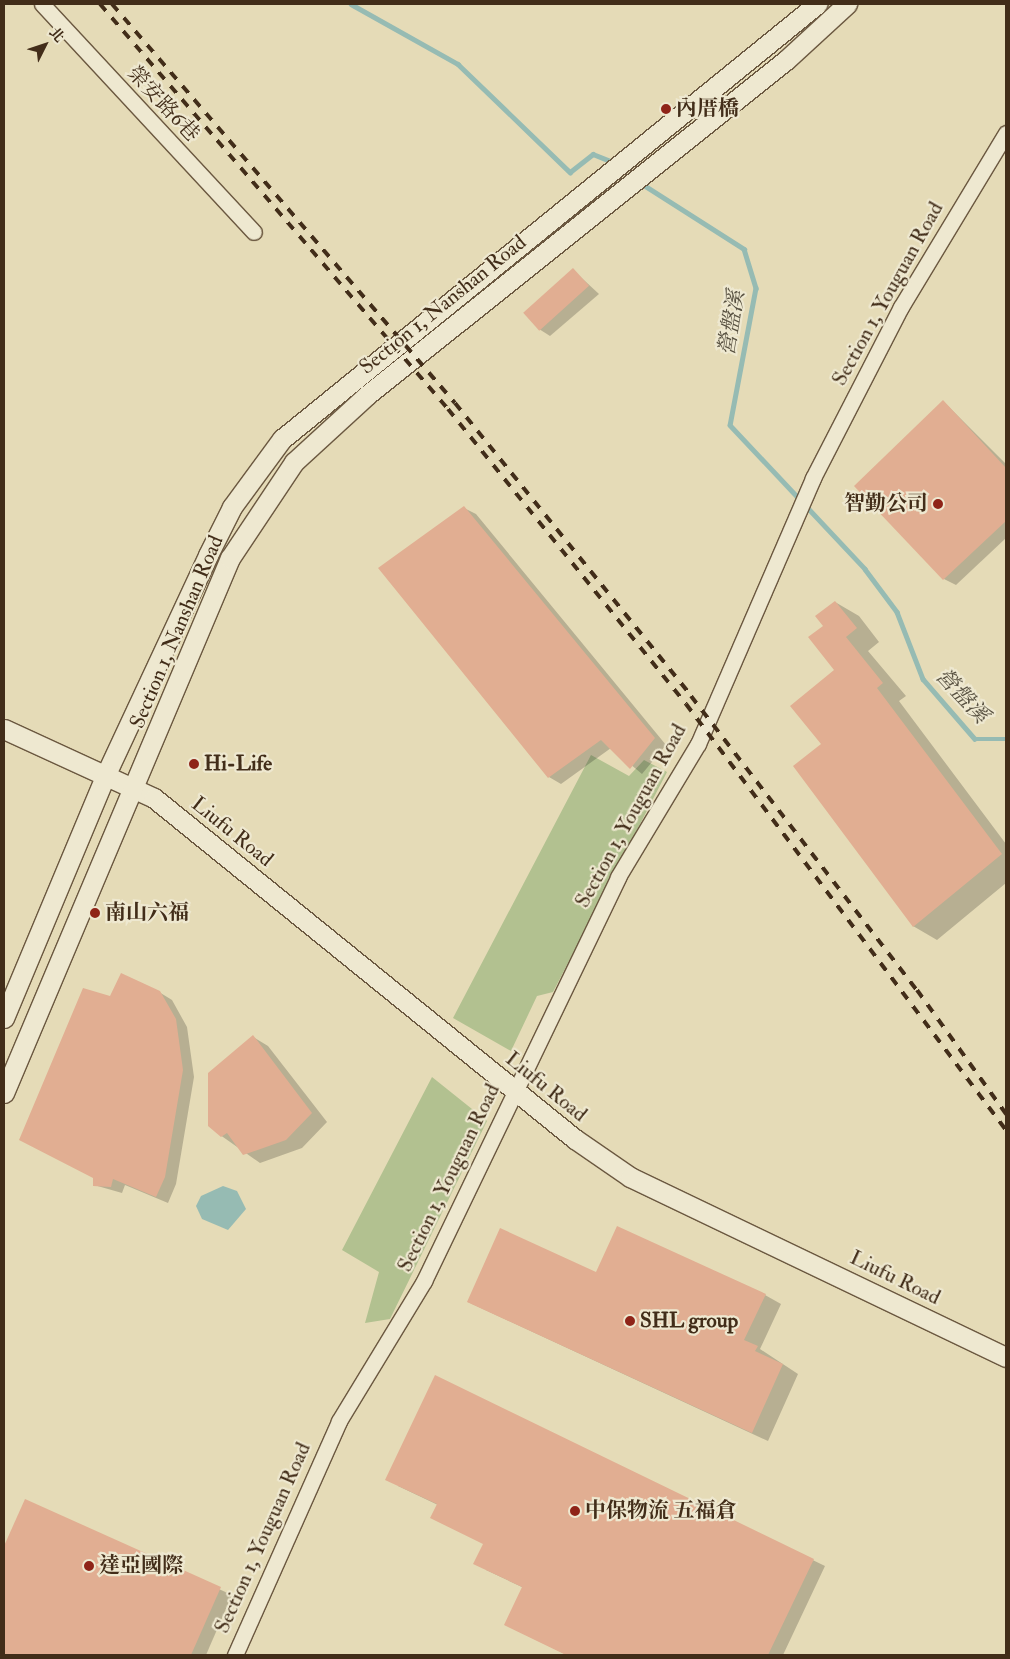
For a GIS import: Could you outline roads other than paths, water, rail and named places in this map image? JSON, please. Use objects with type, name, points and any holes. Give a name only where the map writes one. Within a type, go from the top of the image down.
[{"type":"street","name":"榮安路6巷","points":[[42,4],[254,232]]},
{"type":"street","name":"Section 1, Nanshan Road","points":[[4,1018],[106,774],[232,507],[282,439],[620,161],[746,65],[817,4]]},
{"type":"street","name":"Section 1, Nanshan Road","points":[[4,1093],[135,788],[230,558],[294,462],[367,395],[786,60],[847,4]]},
{"type":"street","name":"Section 1, Youguan Road","points":[[235,1655],[339,1421],[424,1280],[618,877],[698,744],[789,529],[813,478],[901,307],[1006,134]]},
{"type":"street","name":"Liufu Road","points":[[4,729],[106,774],[154,798],[516,1090],[630,1177],[1006,1357]]},
{"type":"water","points":[[223,1186],[237,1191],[246,1209],[228,1230],[202,1219],[196,1206],[201,1196]]},
{"type":"waterway","name":"營盤溪","points":[[351,4],[458,64],[570,172],[593,154],[613,162]]},
{"type":"waterway","name":"營盤溪","points":[[639,182],[744,249],[756,288],[730,425],[865,569],[897,612],[923,679],[975,739],[1006,739]]},
{"type":"railway","points":[[100,4],[448,409],[686,704],[1006,1130]]},
{"type":"railway","points":[[112,4],[455,403],[691,696],[917,990],[1006,1114]]},
{"type":"place","name":"內厝橋","points":[[666,109]]},
{"type":"place","name":"智勤公司","points":[[938,504]]},
{"type":"place","name":"Hi-Life","points":[[194,764]]},
{"type":"place","name":"南山六福","points":[[95,913]]},
{"type":"place","name":"SHL group","points":[[630,1321]]},
{"type":"place","name":"中保物流 五福倉","points":[[575,1511]]},
{"type":"place","name":"達亞國際","points":[[89,1566]]}]
